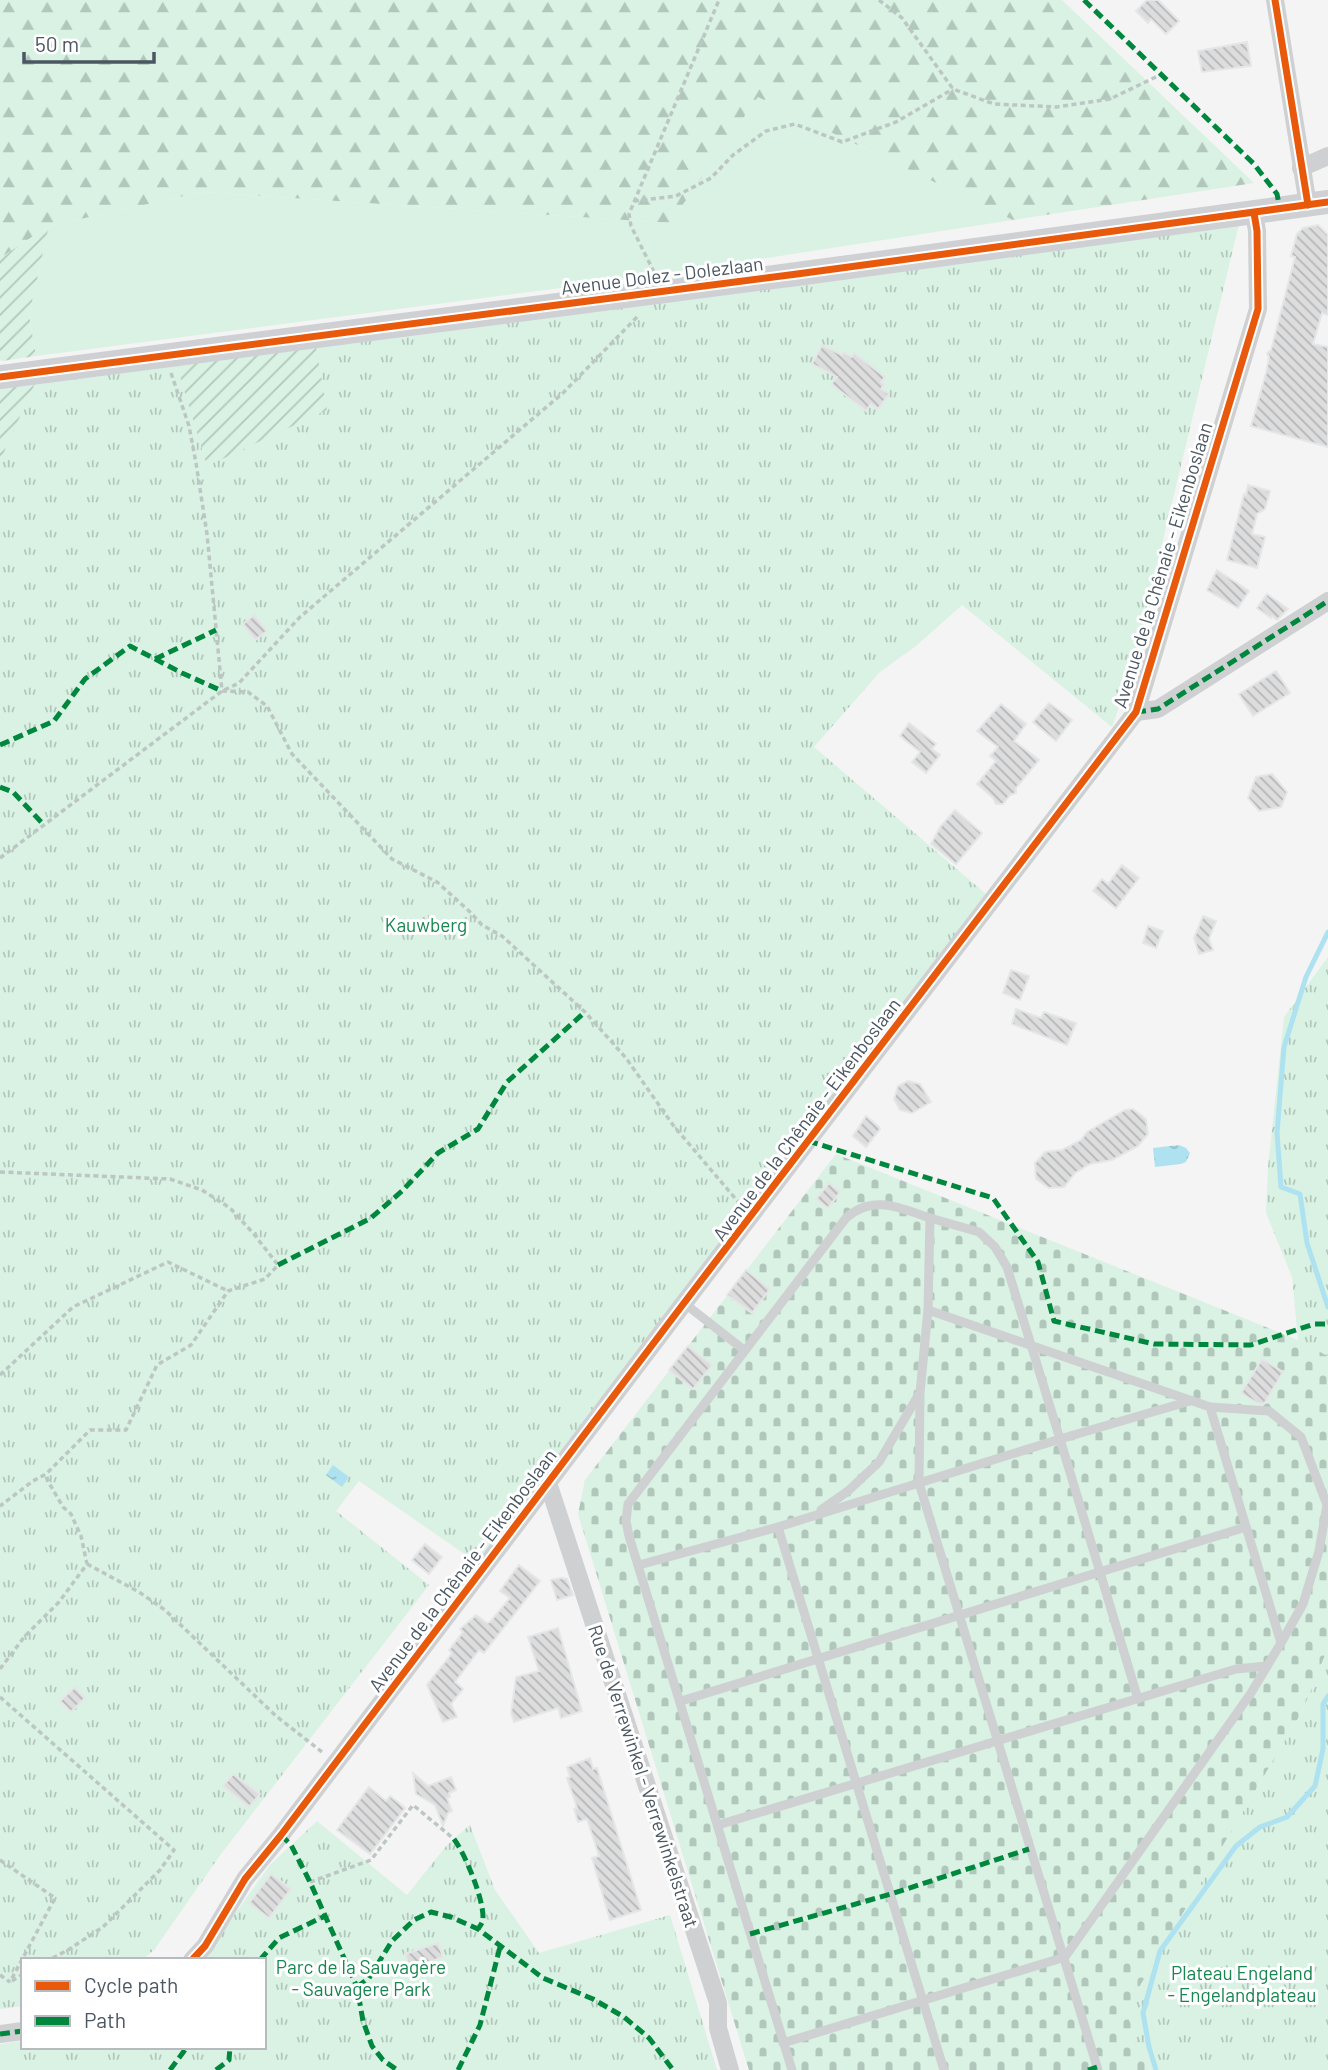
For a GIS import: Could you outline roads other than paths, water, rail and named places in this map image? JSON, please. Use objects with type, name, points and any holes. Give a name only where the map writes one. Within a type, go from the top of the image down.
[{"type":"street","points":[[1275,0],[1301,168],[1318,204]]},
{"type":"street","points":[[1301,168],[1328,156]]},
{"type":"street","name":"Avenue Dolez - Dolezlaan","points":[[0,377],[1318,204]]},
{"type":"street","name":"Avenue de la Chênaie - Eikenboslaan","points":[[194,1958],[205,1946],[245,1879],[1136,712],[1258,309],[1257,231],[1254,213]]},
{"type":"street","points":[[1136,712],[1158,709],[1328,601]]},
{"type":"street","name":"Rue de Verrewinkel - Verrewinkelstraat","points":[[548,1483],[718,2003],[718,2028],[730,2070]]},
{"type":"street","points":[[0,2034],[21,2031]]},
{"type":"lane","points":[[792,2070],[625,1512],[628,1504],[744,1350],[846,1217],[855,1210],[880,1203],[979,1232],[995,1247],[1007,1267],[1138,1699]]},
{"type":"lane","points":[[930,1218],[928,1310],[920,1393],[919,1483],[1098,2070]]},
{"type":"lane","points":[[684,1303],[744,1350]]},
{"type":"lane","points":[[783,2043],[1065,1957],[1251,1693],[1303,1604],[1319,1551],[1327,1505],[1301,1437],[1269,1411],[1210,1407],[928,1310]]},
{"type":"lane","points":[[812,1516],[848,1491],[879,1462],[920,1393]]},
{"type":"lane","points":[[639,1565],[778,1527],[1190,1401]]},
{"type":"lane","points":[[1210,1407],[1281,1643]]},
{"type":"lane","points":[[778,1527],[944,2070]]},
{"type":"lane","points":[[681,1702],[1246,1527]]},
{"type":"lane","points":[[718,1825],[1236,1669],[1267,1666]]},
{"type":"water","points":[[1179,1145],[1190,1153],[1186,1162],[1155,1167],[1153,1148]]},
{"type":"water","points":[[333,1465],[349,1477],[342,1487],[326,1475]]},
{"type":"waterway","points":[[1328,932],[1306,977],[1284,1047],[1277,1133],[1281,1187],[1300,1194],[1307,1243],[1328,1307]]},
{"type":"waterway","points":[[1156,2070],[1143,2013],[1160,1951],[1236,1846],[1260,1827],[1287,1817],[1315,1786],[1323,1749],[1323,1704],[1328,1696]]},
{"type":"park label","name":"Kauwberg","points":[[426,924]]},
{"type":"park label","name":"Parc de la Sauvagère - Sauvagere Park","points":[[361,1977]]},
{"type":"park label","name":"Plateau Engeland - Engelandplateau","points":[[1242,1983]]}]
